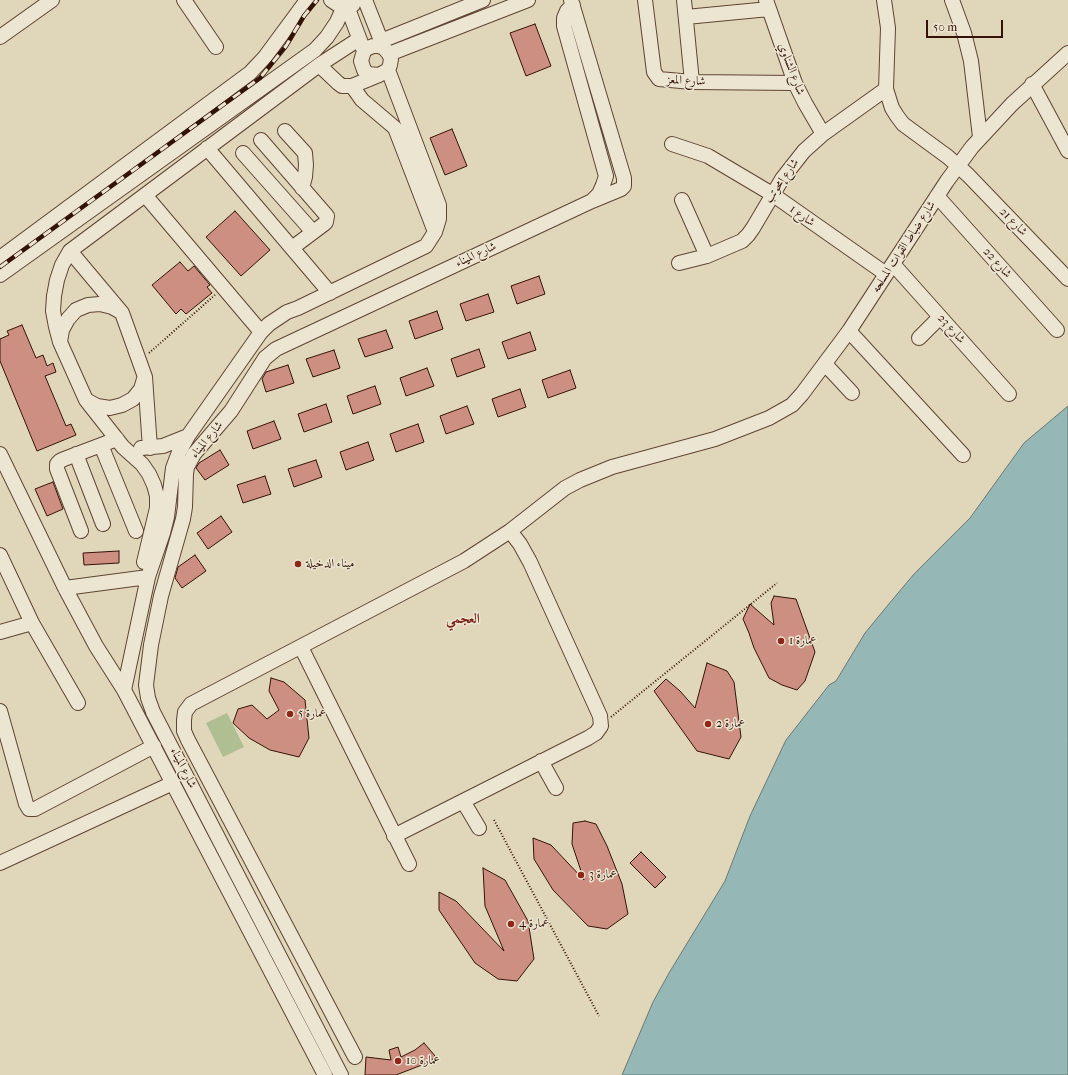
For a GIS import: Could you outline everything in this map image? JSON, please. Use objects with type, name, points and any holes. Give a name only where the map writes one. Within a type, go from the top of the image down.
[{"type":"street","points":[[0,37],[52,0]]},
{"type":"street","points":[[184,0],[216,47]]},
{"type":"street","points":[[0,258],[250,73],[265,56],[307,0]]},
{"type":"street","points":[[331,0],[337,4],[345,6],[353,5],[361,0]]},
{"type":"street","points":[[319,65],[338,84],[348,87],[383,72],[390,65],[385,48],[365,0]]},
{"type":"street","points":[[385,48],[483,0]]},
{"type":"street","points":[[124,690],[155,520],[157,496],[149,474],[142,464],[120,443],[86,400],[60,342],[53,311],[54,296],[60,273],[70,252],[145,194],[319,65],[361,45],[379,46],[385,48],[528,0]]},
{"type":"street","name":"شارع المعز","points":[[645,0],[655,74],[661,80],[692,82],[795,83]]},
{"type":"street","points":[[684,0],[692,82]]},
{"type":"street","name":"شارع 21","points":[[884,0],[888,28],[886,89],[892,108],[903,124],[958,165],[1068,279]]},
{"type":"street","points":[[952,0],[964,33],[971,61],[980,137]]},
{"type":"street","points":[[572,3],[564,18],[564,26],[606,176],[599,194],[592,201]]},
{"type":"street","name":"شارع الميناء","points":[[341,1075],[148,698],[146,684],[151,645],[161,596],[183,518],[187,467],[194,454],[231,411],[266,358],[276,349],[592,201],[621,189],[624,186],[572,3]]},
{"type":"street","points":[[686,17],[767,4]]},
{"type":"street","name":"شارع الشناوي","points":[[767,4],[795,83],[823,134]]},
{"type":"street","points":[[345,6],[361,45],[362,66],[368,74],[383,72]]},
{"type":"street","points":[[0,275],[311,54],[327,37],[345,6]]},
{"type":"street","name":"شارع ضباط القوات المسلحه","points":[[355,1057],[184,731],[186,712],[191,704],[464,561],[510,531],[565,488],[592,474],[736,431],[769,418],[792,405],[802,394],[849,331],[958,165],[980,137],[1032,84],[1068,53]]},
{"type":"street","points":[[144,577],[163,533],[167,518],[173,468],[179,452],[188,436],[261,332],[278,318],[426,246],[435,232],[439,219],[439,205],[409,123],[383,72]]},
{"type":"street","points":[[1032,84],[1068,151]]},
{"type":"street","points":[[352,86],[362,100],[396,128],[435,232]]},
{"type":"street","name":"شارع إمحوتب","points":[[679,263],[707,256],[742,241],[748,235],[772,194],[797,159],[812,143],[886,89]]},
{"type":"street","points":[[396,128],[409,123]]},
{"type":"street","points":[[285,131],[305,153],[306,171],[302,188]]},
{"type":"street","points":[[261,140],[327,216],[326,222],[292,248]]},
{"type":"street","name":"شارع 1","points":[[672,144],[712,159],[772,194],[890,269]]},
{"type":"street","points":[[207,148],[330,293]]},
{"type":"street","points":[[243,153],[313,232]]},
{"type":"street","points":[[145,194],[261,332]]},
{"type":"street","name":"شارع 22","points":[[937,196],[1057,330]]},
{"type":"street","points":[[682,200],[707,256]]},
{"type":"street","points":[[70,252],[122,313],[145,377],[150,448]]},
{"type":"street","name":"شارع 23","points":[[890,269],[940,317],[1009,394]]},
{"type":"street","points":[[60,342],[62,330],[68,319],[76,310],[88,305],[100,304],[112,307],[122,313]]},
{"type":"street","points":[[918,338],[940,317]]},
{"type":"street","points":[[849,331],[963,455]]},
{"type":"street","points":[[825,364],[852,393]]},
{"type":"street","points":[[86,400],[97,406],[110,408],[122,405],[133,399],[141,389],[145,377]]},
{"type":"street","points":[[80,531],[57,469],[57,464],[60,461],[101,445],[120,443],[150,448],[164,446],[188,436]]},
{"type":"street","points":[[101,445],[136,531]]},
{"type":"street","points":[[0,454],[65,588],[96,646],[124,690],[154,746],[325,1075]]},
{"type":"street","points":[[76,454],[103,524]]},
{"type":"street","points":[[394,836],[588,738],[596,733],[601,726],[600,716],[530,562],[520,544],[510,531]]},
{"type":"street","points":[[0,555],[32,623],[78,704]]},
{"type":"street","points":[[65,588],[144,577]]},
{"type":"street","points":[[0,632],[32,623]]},
{"type":"street","points":[[301,647],[409,864]]},
{"type":"street","points":[[0,711],[26,804],[29,809],[35,809],[154,746]]},
{"type":"street","points":[[541,761],[556,788]]},
{"type":"street","points":[[0,863],[173,783]]},
{"type":"street","points":[[463,801],[479,828]]},
{"type":"path","points":[[140,362],[223,287]]},
{"type":"path","points":[[601,726],[776,582]]},
{"type":"path","points":[[494,820],[599,1016]]},
{"type":"green space","points":[[227,713],[244,747],[223,757],[206,723]]},
{"type":"water","points":[[1068,406],[1068,1075],[622,1075],[653,1002],[725,881],[750,816],[786,740],[829,685],[836,681],[865,633],[914,574],[970,518],[1024,443]]},
{"type":"building","points":[[535,24],[551,66],[526,76],[510,33]]},
{"type":"building","points":[[452,129],[467,166],[445,175],[430,138]]},
{"type":"building","points":[[235,211],[270,250],[241,276],[206,237]]},
{"type":"building","points":[[180,262],[188,271],[194,266],[210,285],[207,287],[212,293],[186,314],[181,309],[176,314],[152,285]]},
{"type":"building","points":[[539,276],[545,294],[517,304],[511,286]]},
{"type":"building","points":[[488,294],[494,312],[466,321],[460,304]]},
{"type":"building","points":[[437,311],[443,329],[415,339],[409,321]]},
{"type":"building","points":[[22,325],[36,358],[43,355],[47,366],[53,363],[56,372],[45,376],[66,426],[71,424],[76,435],[37,451],[0,361],[0,339],[9,335],[7,331]]},
{"type":"building","points":[[386,330],[393,348],[365,357],[358,339]]},
{"type":"building","points":[[530,332],[536,350],[508,359],[502,342]]},
{"type":"building","points":[[479,349],[485,367],[457,377],[451,359]]},
{"type":"building","points":[[334,350],[340,368],[313,377],[306,359]]},
{"type":"building","points":[[288,365],[294,383],[266,392],[262,379],[266,372]]},
{"type":"building","points":[[427,368],[434,386],[406,396],[400,378]]},
{"type":"building","points":[[570,370],[576,388],[548,398],[542,380]]},
{"type":"building","points":[[375,386],[381,404],[353,414],[347,396]]},
{"type":"building","points":[[520,389],[526,407],[498,417],[492,399]]},
{"type":"building","points":[[326,404],[332,422],[304,432],[298,414]]},
{"type":"building","points":[[467,406],[474,424],[446,434],[440,416]]},
{"type":"building","points":[[274,421],[281,439],[253,449],[247,431]]},
{"type":"building","points":[[418,424],[424,442],[396,452],[390,434]]},
{"type":"building","points":[[368,442],[374,460],[346,470],[340,452]]},
{"type":"building","points":[[220,450],[229,465],[205,480],[196,468],[199,463]]},
{"type":"building","points":[[316,460],[322,477],[294,487],[288,469]]},
{"type":"building","points":[[265,476],[271,494],[243,503],[237,485]]},
{"type":"building","points":[[53,482],[63,509],[47,516],[35,489]]},
{"type":"building","points":[[221,516],[232,532],[208,549],[197,533]]},
{"type":"building","points":[[119,551],[119,563],[84,565],[83,553]]},
{"type":"building","points":[[195,555],[206,571],[182,588],[175,578],[178,567]]},
{"type":"building","name":"عمارة 1","points":[[774,596],[796,599],[815,652],[805,681],[797,690],[782,685],[769,678],[754,648],[743,619],[750,604],[774,625],[771,603]]},
{"type":"building","name":"عمارة 2","points":[[707,663],[727,671],[734,682],[741,737],[729,759],[697,751],[654,691],[666,679],[680,691],[695,708]]},
{"type":"building","name":"عمارة 5","points":[[271,678],[284,682],[305,700],[309,738],[299,757],[270,750],[249,738],[233,723],[238,709],[252,705],[267,719],[279,710],[269,691]]},
{"type":"building","name":"عمارة 3","points":[[585,821],[596,824],[607,846],[622,884],[628,914],[607,929],[588,926],[553,890],[534,859],[533,838],[551,845],[584,880],[572,844],[573,823]]},
{"type":"building","points":[[641,852],[666,877],[655,888],[630,863]]},
{"type":"building","name":"عمارة 4","points":[[483,868],[505,880],[528,921],[534,959],[517,981],[498,979],[475,963],[439,910],[439,892],[456,901],[504,951],[485,906]]},
{"type":"building","name":"عمارة 10","points":[[424,1043],[436,1057],[427,1063],[396,1075],[365,1075],[366,1057],[391,1060],[389,1050],[398,1047],[401,1057],[415,1050]]},
{"type":"railway","points":[[0,267],[260,78],[286,46],[304,16],[317,0]]},
{"type":"place","name":"ميناء الدخيلة","points":[[298,564]]},
{"type":"place","name":"عمارة 1","points":[[781,641]]},
{"type":"place","name":"عمارة 5","points":[[290,714]]},
{"type":"place","name":"عمارة 2","points":[[708,724]]},
{"type":"place","name":"عمارة 3","points":[[581,875]]},
{"type":"place","name":"عمارة 4","points":[[511,924]]},
{"type":"place","name":"عمارة 10","points":[[398,1061]]},
{"type":"district","name":"العجمي","points":[[463,620]]}]
